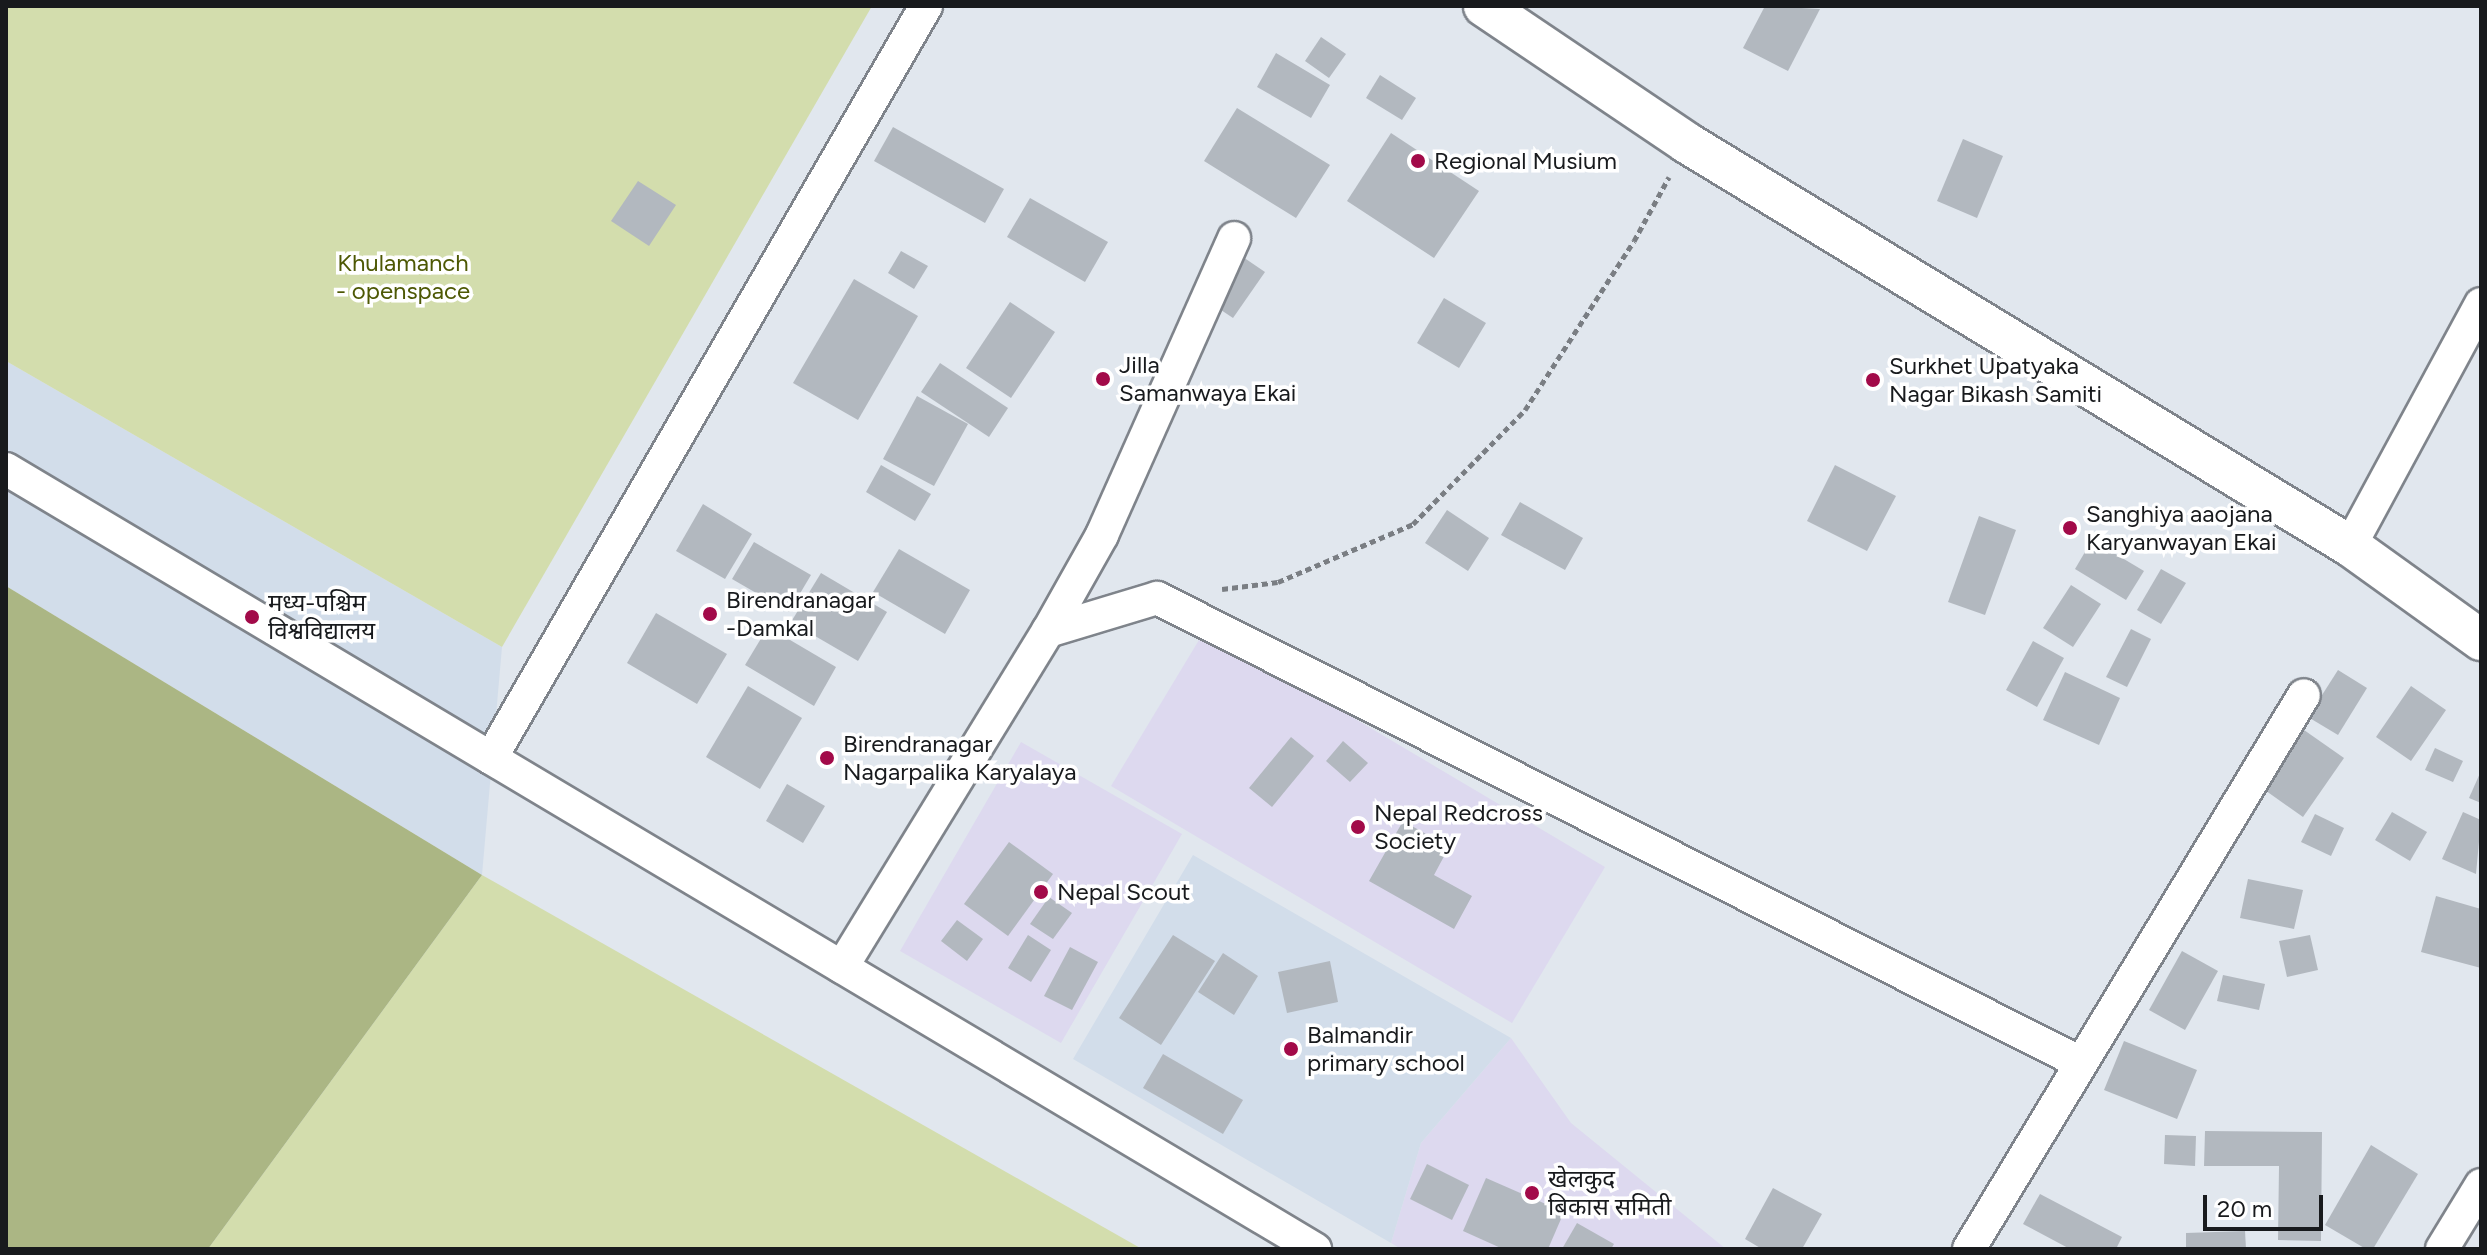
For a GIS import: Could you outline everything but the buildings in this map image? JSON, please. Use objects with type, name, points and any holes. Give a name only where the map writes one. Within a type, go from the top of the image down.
[{"type":"street","points":[[491,758],[926,6]]},
{"type":"street","points":[[1484,6],[1687,143],[2350,546],[2481,640]]},
{"type":"street","points":[[842,967],[1048,631],[1102,535],[1234,238]]},
{"type":"street","points":[[2350,546],[2481,304]]},
{"type":"street","points":[[6,469],[1315,1249]]},
{"type":"street","points":[[1048,631],[1157,598],[2081,1063]]},
{"type":"street","points":[[1969,1249],[2304,695]]},
{"type":"street","points":[[2442,1249],[2481,1185]]},
{"type":"path","points":[[1218,590],[1278,582],[1413,524],[1525,410],[1634,241],[1687,143]]},
{"type":"shaded area","name":"मध्य-पश्चिम विश्वविद्यालय","points":[[6,361],[502,647],[482,875],[6,586]]},
{"type":"shaded area","name":"Nepal Redcross Society","points":[[1205,630],[1605,867],[1512,1023],[1111,786]]},
{"type":"shaded area","name":"Nepal Scout","points":[[1021,742],[1182,834],[1061,1043],[900,951]]},
{"type":"shaded area","name":"Balmandir primary school","points":[[1193,855],[1511,1038],[1421,1143],[1391,1243],[1073,1059]]},
{"type":"shaded area","name":"खेलकुद बिकास समिती","points":[[1511,1038],[1571,1123],[1726,1249],[1401,1249],[1391,1243],[1421,1143]]},
{"type":"green space","name":"Khulamanch - openspace","points":[[6,6],[872,6],[502,647],[6,361]]},
{"type":"green space","points":[[6,586],[482,875],[208,1249],[6,1249]]},
{"type":"green space","points":[[482,875],[1142,1249],[208,1249]]},
{"type":"place","name":"Regional Musium","points":[[1418,161]]},
{"type":"place","name":"Jilla Samanwaya Ekai","points":[[1103,379]]},
{"type":"place","name":"Surkhet Upatyaka Nagar Bikash Samiti","points":[[1873,380]]},
{"type":"place","name":"Sanghiya aaojana Karyanwayan Ekai","points":[[2070,528]]},
{"type":"place","name":"Birendranagar -Damkal","points":[[710,614]]},
{"type":"place","name":"मध्य-पश्चिम विश्वविद्यालय","points":[[252,617]]},
{"type":"place","name":"Birendranagar Nagarpalika Karyalaya","points":[[827,758]]},
{"type":"place","name":"Nepal Redcross Society","points":[[1358,827]]},
{"type":"place","name":"Nepal Scout","points":[[1041,892]]},
{"type":"place","name":"Balmandir primary school","points":[[1291,1049]]},
{"type":"place","name":"खेलकुद बिकास समिती","points":[[1532,1193]]}]
